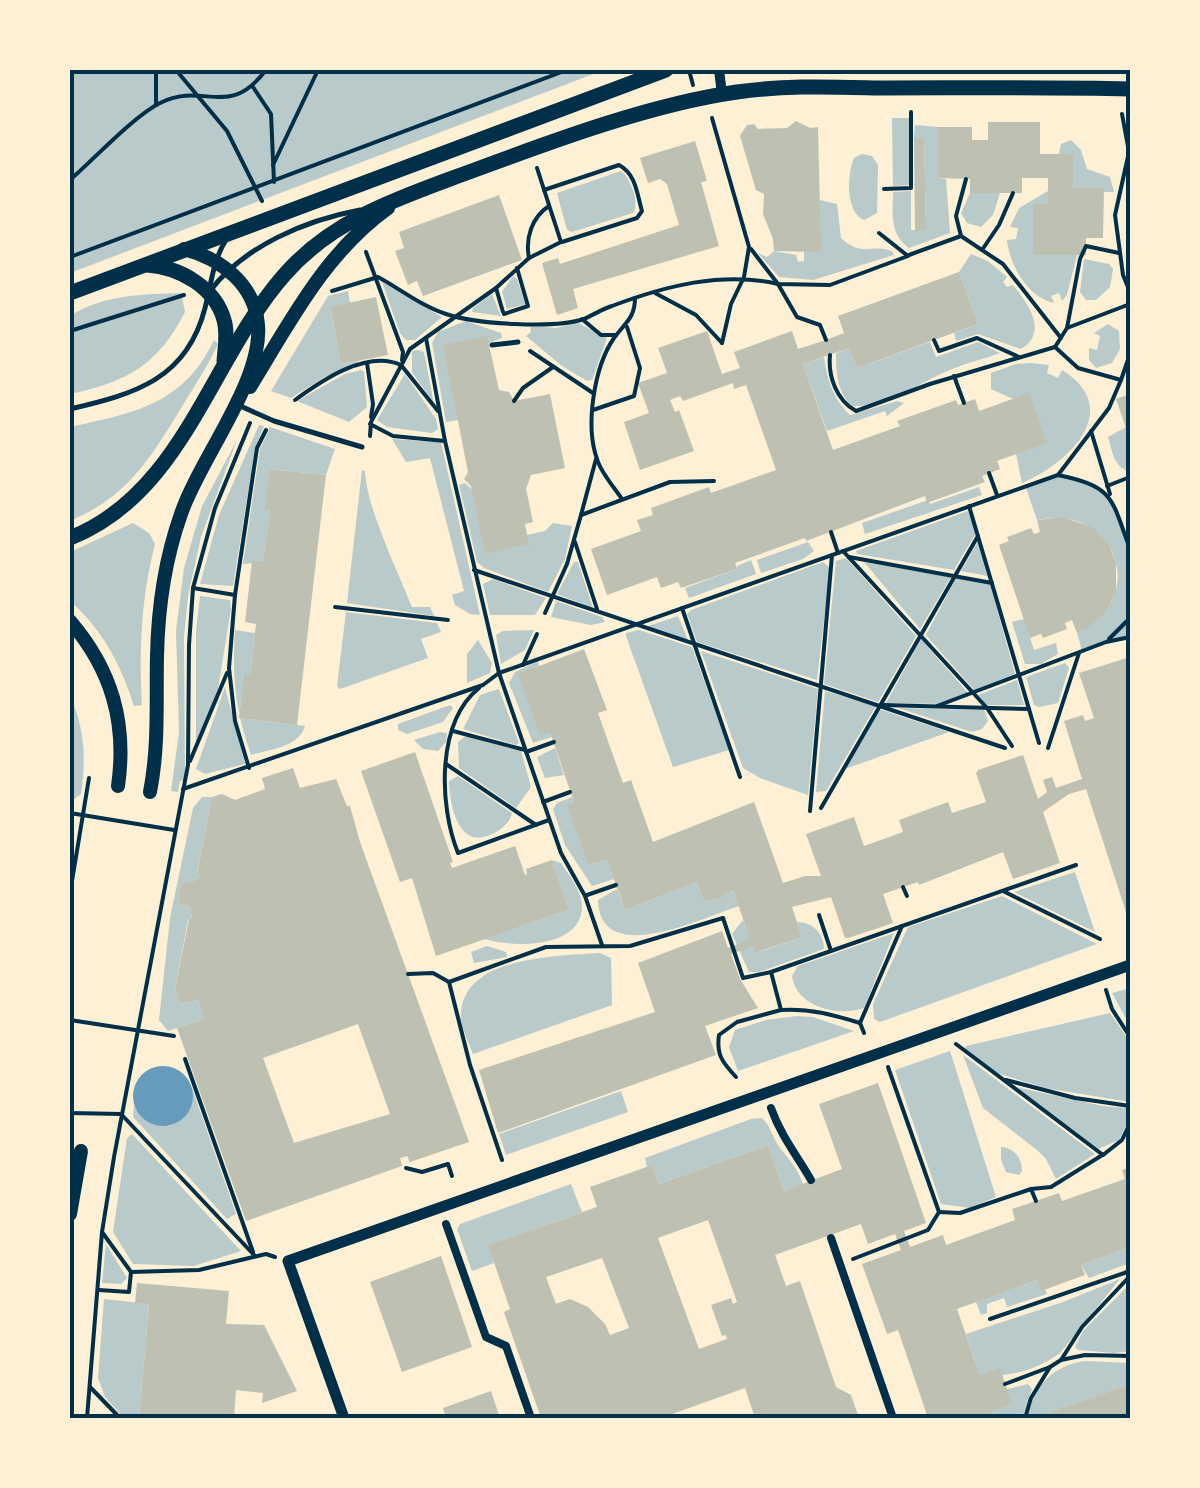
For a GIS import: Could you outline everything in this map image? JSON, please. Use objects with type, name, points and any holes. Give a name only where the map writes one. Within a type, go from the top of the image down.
[{"type":"main road","points":[[70,294],[666,70]]},
{"type":"main road","points":[[70,538],[107,520],[145,488],[257,312],[300,258],[336,229],[374,208],[550,143],[722,94],[798,88],[1130,88]]},
{"type":"main road","points":[[227,421],[330,261],[362,228],[412,193]]},
{"type":"main road","points":[[150,792],[157,733],[158,638],[168,563],[185,502],[227,421],[257,347],[257,312],[247,289],[222,267],[184,249]]},
{"type":"main road","points":[[138,266],[174,271],[208,294],[224,320],[224,366]]},
{"type":"main road","points":[[70,622],[100,662],[114,698],[122,745],[118,786]]},
{"type":"main road","points":[[70,1214],[82,1151]]},
{"type":"street","points":[[719,70],[722,94]]},
{"type":"street","points":[[344,1418],[288,1260],[1130,965]]},
{"type":"street","points":[[771,1108],[782,1138],[811,1180]]},
{"type":"street","points":[[446,1224],[486,1336],[506,1346],[531,1418]]},
{"type":"street","points":[[830,1238],[893,1418]]},
{"type":"lane","points":[[208,294],[222,267],[308,224],[374,208]]},
{"type":"lane","points":[[70,409],[128,393],[166,373],[194,338],[208,294],[222,267],[225,242],[238,230]]},
{"type":"lane","points":[[492,345],[518,342]]},
{"type":"lane","points":[[238,405],[362,447]]},
{"type":"path","points":[[156,70],[156,105]]},
{"type":"path","points":[[176,70],[227,131],[258,188],[265,210]]},
{"type":"path","points":[[70,180],[156,105],[179,95],[233,98],[253,87],[266,70]]},
{"type":"path","points":[[274,165],[318,70]]},
{"type":"path","points":[[70,257],[568,70]]},
{"type":"path","points":[[253,87],[270,114],[274,182]]},
{"type":"path","points":[[884,189],[912,188],[911,112]]},
{"type":"path","points":[[1122,114],[1129,152],[1115,215],[1119,253],[1130,292]]},
{"type":"path","points":[[712,118],[750,247],[797,318],[820,325],[826,340]]},
{"type":"path","points":[[371,422],[410,349],[496,288],[528,258],[561,242],[638,218],[642,211],[630,170],[619,165],[544,190]]},
{"type":"path","points":[[538,168],[561,242]]},
{"type":"path","points":[[966,178],[956,216],[962,236],[1003,264],[1061,338]]},
{"type":"path","points":[[982,250],[1013,193]]},
{"type":"path","points":[[528,258],[530,230],[539,212],[549,206]]},
{"type":"path","points":[[880,232],[908,256]]},
{"type":"path","points":[[328,289],[334,292],[378,277],[445,314],[503,324],[558,324],[582,320],[635,298],[691,282],[744,277],[778,284],[830,285],[962,236]]},
{"type":"path","points":[[362,243],[378,277],[403,352],[401,365]]},
{"type":"path","points":[[830,355],[829,366],[838,394],[844,404],[856,411],[954,376],[1054,347],[1067,328],[1086,246],[1119,253]]},
{"type":"path","points":[[654,292],[696,316],[722,343],[730,304],[744,277],[750,247]]},
{"type":"path","points":[[504,314],[528,306],[517,268]]},
{"type":"path","points":[[496,288],[503,324],[518,342],[593,393]]},
{"type":"path","points":[[70,332],[182,296]]},
{"type":"path","points":[[545,613],[567,564],[596,458],[592,410],[599,370],[616,335],[634,314],[635,298]]},
{"type":"path","points":[[1067,328],[1130,304]]},
{"type":"path","points":[[582,320],[594,332],[616,335]]},
{"type":"path","points":[[626,325],[644,381]]},
{"type":"path","points":[[426,338],[445,441],[499,673],[549,820],[585,896],[602,946]]},
{"type":"path","points":[[934,340],[939,350],[977,338],[1019,357]]},
{"type":"path","points":[[1054,347],[1078,368],[1121,380]]},
{"type":"path","points":[[1058,475],[1109,408],[1130,354]]},
{"type":"path","points":[[295,400],[338,373],[367,363],[393,361],[401,365],[439,413]]},
{"type":"path","points":[[367,363],[373,404],[371,422]]},
{"type":"path","points":[[514,401],[522,388],[553,366]]},
{"type":"path","points":[[592,410],[634,396],[640,368]]},
{"type":"path","points":[[954,376],[964,403]]},
{"type":"path","points":[[87,1418],[102,1232],[188,765],[193,588],[214,508],[256,413]]},
{"type":"path","points":[[371,422],[393,436],[445,441]]},
{"type":"path","points":[[249,768],[235,720],[229,668],[257,448],[267,427]]},
{"type":"path","points":[[1090,431],[1130,550]]},
{"type":"path","points":[[596,458],[623,499]]},
{"type":"path","points":[[989,473],[997,495]]},
{"type":"path","points":[[549,820],[458,853],[443,795],[453,731],[468,697],[499,673],[1058,475],[1099,486],[1111,498]]},
{"type":"path","points":[[1107,486],[1130,477]]},
{"type":"path","points":[[581,516],[670,482],[714,481]]},
{"type":"path","points":[[969,506],[1040,744]]},
{"type":"path","points":[[810,811],[820,686],[838,553],[831,532]]},
{"type":"path","points":[[821,808],[978,536]]},
{"type":"path","points":[[573,538],[598,612]]},
{"type":"path","points":[[838,553],[992,583]]},
{"type":"path","points":[[474,570],[1008,747],[987,708],[850,557]]},
{"type":"path","points":[[193,588],[236,595]]},
{"type":"path","points":[[335,607],[448,620]]},
{"type":"path","points":[[682,608],[740,777]]},
{"type":"path","points":[[1106,642],[1130,618]]},
{"type":"path","points":[[522,665],[537,634]]},
{"type":"path","points":[[938,706],[1106,642],[1130,638]]},
{"type":"path","points":[[1048,748],[1079,653]]},
{"type":"path","points":[[188,765],[229,668]]},
{"type":"path","points":[[183,789],[483,685]]},
{"type":"path","points":[[879,705],[1030,709]]},
{"type":"path","points":[[453,731],[526,751],[554,742]]},
{"type":"path","points":[[446,764],[536,825]]},
{"type":"path","points":[[70,893],[89,778]]},
{"type":"path","points":[[544,802],[570,792]]},
{"type":"path","points":[[70,813],[175,830]]},
{"type":"path","points":[[448,982],[546,947],[630,946],[723,918],[743,978],[771,972],[1076,865]]},
{"type":"path","points":[[585,896],[616,884]]},
{"type":"path","points":[[903,886],[907,896]]},
{"type":"path","points":[[1003,891],[1100,940]]},
{"type":"path","points":[[819,915],[831,951]]},
{"type":"path","points":[[860,1024],[902,926]]},
{"type":"path","points":[[408,974],[434,972],[448,982],[502,1160]]},
{"type":"path","points":[[771,972],[781,1010]]},
{"type":"path","points":[[1106,990],[1112,1010],[1130,1037]]},
{"type":"path","points":[[736,1077],[721,1062],[717,1048],[720,1034],[737,1022],[801,1008],[860,1024],[864,1032]]},
{"type":"path","points":[[70,1020],[174,1036]]},
{"type":"path","points":[[956,1044],[1102,1154]]},
{"type":"path","points":[[184,1060],[254,1256]]},
{"type":"path","points":[[888,1067],[940,1212]]},
{"type":"path","points":[[1001,1079],[1076,1098],[1130,1106]]},
{"type":"path","points":[[70,1113],[121,1114],[254,1256]]},
{"type":"path","points":[[940,1212],[960,1213],[1031,1189],[1052,1186],[1122,1140],[1130,1123]]},
{"type":"path","points":[[1102,1154],[1130,1139]]},
{"type":"path","points":[[406,1168],[422,1172],[448,1164],[452,1176]]},
{"type":"path","points":[[1031,1189],[1036,1201]]},
{"type":"path","points":[[840,1264],[928,1230],[940,1212]]},
{"type":"path","points":[[98,1290],[129,1292],[131,1272],[102,1232]]},
{"type":"path","points":[[131,1272],[199,1270],[266,1254]]},
{"type":"path","points":[[990,1319],[1130,1273]]},
{"type":"path","points":[[1061,1360],[1082,1328],[1130,1273]]},
{"type":"path","points":[[1005,1384],[1061,1360],[1085,1355],[1130,1356]]},
{"type":"path","points":[[1025,1418],[1031,1398],[1050,1367]]},
{"type":"path","points":[[90,1386],[120,1418]]},
{"type":"shaded area","points":[[70,70],[604,70],[70,273]]},
{"type":"shaded area","points":[[892,118],[909,118],[909,185],[893,186]]},
{"type":"shaded area","points":[[915,125],[938,127],[938,178],[946,179],[950,233],[909,248],[895,230],[893,192],[911,191],[911,230],[926,230],[924,138],[914,138]]},
{"type":"shaded area","points":[[1071,140],[1081,150],[1087,169],[1110,177],[1114,192],[1073,188],[1073,154],[1059,154],[1061,144]]},
{"type":"shaded area","points":[[862,154],[872,156],[878,165],[877,213],[864,220],[853,209],[849,192],[854,158]]},
{"type":"shaded area","points":[[621,171],[633,190],[633,213],[572,232],[567,230],[557,193]]},
{"type":"shaded area","points":[[1048,191],[1034,255],[1077,255],[1067,295],[1062,301],[1059,293],[1051,296],[1054,303],[1036,294],[1022,279],[1007,240],[1016,239],[1018,228],[1010,227],[1019,208]]},
{"type":"shaded area","points":[[970,193],[1000,193],[993,215],[981,227],[967,223],[961,213]]},
{"type":"shaded area","points":[[820,200],[837,204],[841,238],[849,244],[861,249],[884,249],[894,255],[813,280],[779,277],[758,253],[767,257],[774,251],[796,255],[798,262],[804,261],[804,251],[820,251]]},
{"type":"shaded area","points":[[971,254],[988,261],[1007,277],[1003,282],[1007,287],[1013,285],[1030,309],[1034,334],[1021,349],[978,334],[956,341],[954,333],[978,324],[959,272]]},
{"type":"shaded area","points":[[1084,259],[1109,264],[1113,269],[1110,287],[1096,300],[1086,300],[1080,292]]},
{"type":"shaded area","points":[[513,276],[525,304],[507,309],[502,292]]},
{"type":"shaded area","points":[[382,282],[442,317],[415,340],[406,340]]},
{"type":"shaded area","points":[[348,291],[350,303],[330,308],[341,364],[358,361],[358,365],[326,376],[291,398],[271,391],[328,296]]},
{"type":"shaded area","points":[[181,293],[185,312],[152,358],[124,377],[70,394],[70,316],[109,300]]},
{"type":"shaded area","points":[[492,294],[501,316],[472,312],[473,308]]},
{"type":"shaded area","points":[[466,321],[501,333],[502,338],[489,343],[458,420],[446,422],[432,343],[438,332]]},
{"type":"shaded area","points":[[578,323],[607,338],[592,380],[587,381],[526,336],[531,332],[530,326],[556,328]]},
{"type":"shaded area","points":[[1108,324],[1119,331],[1120,349],[1112,363],[1096,368],[1089,360],[1089,348],[1097,350],[1100,336],[1094,333]]},
{"type":"shaded area","points":[[214,340],[218,344],[210,360],[149,458],[108,500],[70,521],[70,427],[136,410],[172,392],[202,362]]},
{"type":"shaded area","points":[[930,342],[936,357],[978,342],[1000,353],[955,368],[879,403],[852,406],[843,394],[836,353],[849,348],[857,368]]},
{"type":"shaded area","points":[[412,351],[424,352],[434,404],[412,372]]},
{"type":"shaded area","points":[[824,357],[832,388],[850,415],[897,401],[904,403],[887,416],[885,411],[827,431],[803,364]]},
{"type":"shaded area","points":[[1031,363],[1049,365],[1047,373],[1058,378],[1062,370],[1080,385],[1089,401],[1089,418],[1072,449],[1022,483],[1013,399],[991,389],[991,373]]},
{"type":"shaded area","points":[[361,370],[367,407],[349,422],[297,401],[345,374]]},
{"type":"shaded area","points":[[405,374],[436,419],[438,429],[432,433],[387,427],[377,420]]},
{"type":"shaded area","points":[[259,425],[264,426],[255,448],[233,586],[200,584],[219,515]]},
{"type":"shaded area","points":[[270,427],[335,449],[326,475],[269,469],[266,510],[270,510],[263,562],[243,564],[260,449]]},
{"type":"shaded area","points":[[1126,427],[1130,471],[1117,463],[1108,437]]},
{"type":"shaded area","points":[[392,439],[441,442],[480,615],[455,605],[452,595],[464,591],[430,458],[406,462]]},
{"type":"shaded area","points":[[237,440],[201,537],[188,596],[184,637],[185,780],[180,781],[178,792],[171,791],[179,732],[176,631],[184,568],[202,506]]},
{"type":"shaded area","points":[[362,470],[377,520],[412,607],[430,607],[434,616],[347,603]]},
{"type":"shaded area","points":[[1058,475],[1081,479],[1102,489],[1121,519],[1129,558],[1130,637],[1082,651],[1077,633],[1100,617],[1113,598],[1118,577],[1114,557],[1104,539],[1087,526],[1064,519],[1037,520],[1025,485]]},
{"type":"shaded area","points":[[465,483],[529,544],[527,535],[545,531],[553,523],[572,526],[565,559],[548,592],[477,562],[459,485]]},
{"type":"shaded area","points":[[979,487],[982,495],[865,534],[862,523]]},
{"type":"shaded area","points":[[968,511],[976,533],[954,570],[857,554],[856,551]]},
{"type":"shaded area","points":[[133,523],[149,533],[155,544],[142,624],[142,705],[134,706],[110,649],[70,601],[70,552]]},
{"type":"shaded area","points":[[808,542],[814,551],[803,559],[761,573],[757,560]]},
{"type":"shaded area","points":[[978,543],[987,576],[961,571]]},
{"type":"shaded area","points":[[846,558],[916,636],[878,702],[824,684],[836,561]]},
{"type":"shaded area","points":[[751,560],[756,574],[689,598],[685,588]]},
{"type":"shaded area","points":[[574,562],[578,562],[593,608],[557,594]]},
{"type":"shaded area","points":[[823,562],[830,568],[817,680],[697,642],[687,614],[691,610]]},
{"type":"shaded area","points":[[864,562],[951,577],[920,629]]},
{"type":"shaded area","points":[[956,578],[990,584],[1015,674],[974,690],[926,635]]},
{"type":"shaded area","points":[[493,579],[546,598],[535,615],[490,615],[483,584]]},
{"type":"shaded area","points":[[200,596],[230,600],[231,609],[217,695],[196,745],[196,631]]},
{"type":"shaded area","points":[[556,601],[602,617],[605,622],[591,625],[551,617]]},
{"type":"shaded area","points":[[346,612],[437,623],[441,632],[421,639],[428,658],[340,689],[337,686]]},
{"type":"shaded area","points":[[678,616],[688,640],[648,626]]},
{"type":"shaded area","points":[[1024,619],[1034,650],[1056,643],[1058,654],[1041,664],[1025,664],[1012,622]]},
{"type":"shaded area","points":[[235,630],[255,633],[250,675],[244,675],[239,714],[235,679]]},
{"type":"shaded area","points":[[534,630],[525,650],[501,664],[496,635],[503,631]]},
{"type":"shaded area","points":[[639,630],[692,647],[729,750],[673,767],[626,636]]},
{"type":"shaded area","points":[[921,639],[968,693],[940,704],[886,703]]},
{"type":"shaded area","points":[[478,640],[492,663],[490,673],[467,683],[467,654]]},
{"type":"shaded area","points":[[701,651],[818,689],[808,795],[743,768]]},
{"type":"shaded area","points":[[538,661],[552,737],[533,743],[509,683],[515,672]]},
{"type":"shaded area","points":[[1065,663],[1069,668],[1058,703],[1034,705],[1026,677]]},
{"type":"shaded area","points":[[1017,680],[1024,705],[987,705],[978,695]]},
{"type":"shaded area","points":[[225,687],[245,764],[205,774],[196,769]]},
{"type":"shaded area","points":[[499,689],[519,743],[516,745],[463,729],[480,695]]},
{"type":"shaded area","points":[[825,691],[876,706],[826,791],[816,792]]},
{"type":"shaded area","points":[[70,696],[79,720],[84,756],[81,794],[70,802]]},
{"type":"shaded area","points":[[450,705],[453,708],[443,722],[407,734],[398,730],[398,724]]},
{"type":"shaded area","points":[[898,708],[984,710],[988,721],[982,729],[972,732]]},
{"type":"shaded area","points":[[882,710],[949,732],[845,769]]},
{"type":"shaded area","points":[[240,718],[305,726],[291,743],[251,755]]},
{"type":"shaded area","points":[[447,733],[446,742],[438,751],[423,749],[414,740]]},
{"type":"shaded area","points":[[466,736],[521,751],[531,787],[516,808],[459,768],[458,742]]},
{"type":"shaded area","points":[[555,748],[564,775],[545,778],[537,757]]},
{"type":"shaded area","points":[[458,776],[512,813],[501,829],[480,837],[462,830],[449,787],[449,781]]},
{"type":"shaded area","points":[[202,797],[212,797],[197,873],[201,875],[181,884],[178,903],[190,907],[192,918],[188,920],[175,989],[180,1003],[198,1000],[204,1019],[168,1031],[159,1020],[170,918],[193,808]]},
{"type":"shaded area","points":[[572,797],[574,802],[568,805],[588,865],[607,860],[614,879],[592,886],[565,845],[553,809]]},
{"type":"shaded area","points":[[552,860],[561,863],[581,899],[579,919],[571,930],[544,942],[528,944],[485,939],[569,910]]},
{"type":"shaded area","points":[[1075,872],[1095,932],[1014,892]]},
{"type":"shaded area","points":[[697,882],[704,902],[733,890],[739,906],[656,933],[616,932],[603,921],[598,900],[617,889],[625,910]]},
{"type":"shaded area","points":[[1002,896],[1097,944],[880,1022],[874,1019],[873,1004],[908,927]]},
{"type":"shaded area","points":[[743,920],[756,953],[802,937],[797,922],[816,930],[824,949],[749,972],[732,934]]},
{"type":"shaded area","points":[[894,933],[864,1008],[842,1011],[820,1007],[795,987],[792,976],[798,966]]},
{"type":"shaded area","points":[[487,946],[506,952],[507,957],[474,963],[471,952]]},
{"type":"shaded area","points":[[600,953],[611,958],[612,1005],[473,1054],[461,1016],[465,996],[477,981],[514,963]]},
{"type":"shaded area","points":[[1130,988],[1130,1026],[1112,993]]},
{"type":"shaded area","points":[[1110,1013],[1130,1042],[1130,1102],[1045,1088],[997,1073],[965,1049],[966,1046]]},
{"type":"shaded area","points":[[797,1016],[813,1017],[854,1031],[738,1071],[729,1047],[735,1030]]},
{"type":"shaded area","points":[[950,1051],[996,1197],[970,1208],[941,1204],[895,1070]]},
{"type":"shaded area","points":[[963,1055],[1095,1154],[1056,1179],[1037,1150],[983,1108]]},
{"type":"shaded area","points":[[1016,1087],[1130,1108],[1130,1117],[1119,1140],[1098,1149]]},
{"type":"shaded area","points":[[192,1088],[236,1214],[227,1219],[133,1117],[134,1105],[169,1126],[188,1112]]},
{"type":"shaded area","points":[[621,1091],[628,1112],[506,1155],[499,1134]]},
{"type":"shaded area","points":[[762,1118],[803,1184],[784,1191],[768,1145],[659,1184],[652,1165],[647,1167],[645,1158]]},
{"type":"shaded area","points":[[132,1134],[241,1251],[194,1266],[133,1264],[113,1232],[127,1138]]},
{"type":"shaded area","points":[[1001,1147],[1019,1158],[1019,1175],[1006,1172]]},
{"type":"shaded area","points":[[571,1184],[582,1212],[489,1245],[494,1263],[472,1271],[457,1229],[460,1224]]},
{"type":"shaded area","points":[[106,1244],[127,1278],[121,1284],[102,1283]]},
{"type":"shaded area","points":[[1130,1247],[1130,1263],[1089,1278],[1081,1265]]},
{"type":"shaded area","points":[[1120,1279],[1060,1353],[1022,1372],[980,1375],[966,1334]]},
{"type":"shaded area","points":[[1037,1280],[1047,1294],[1007,1307],[1004,1298],[987,1304],[987,1313],[981,1315],[976,1302]]},
{"type":"shaded area","points":[[1126,1288],[1130,1291],[1130,1351],[1078,1350],[1075,1347],[1083,1331]]},
{"type":"shaded area","points":[[104,1299],[149,1304],[139,1418],[124,1418],[105,1397],[98,1378]]},
{"type":"shaded area","points":[[1085,1361],[1130,1363],[1130,1384],[1047,1414],[1047,1418],[1027,1418],[1047,1379],[1063,1367]]},
{"type":"shaded area","points":[[1028,1384],[1032,1389],[1022,1418],[994,1418],[992,1411],[1007,1389]]},
{"type":"water","points":[[163,1066],[184,1075],[193,1096],[184,1117],[163,1126],[142,1117],[133,1096],[142,1075]]},
{"type":"building","points":[[796,121],[810,128],[818,127],[821,252],[774,251],[763,214],[764,194],[756,190],[740,136],[747,125],[754,124],[758,129],[787,128]]},
{"type":"building","points":[[988,122],[1040,122],[1040,154],[1073,154],[1073,188],[1104,188],[1103,238],[1086,238],[1086,255],[1033,255],[1033,204],[1048,204],[1048,178],[1022,178],[1022,193],[970,193],[970,179],[938,178],[938,127],[972,127],[972,140],[988,140]]},
{"type":"building","points":[[914,138],[924,138],[926,230],[915,231]]},
{"type":"building","points":[[695,141],[707,181],[701,182],[719,246],[573,289],[578,308],[557,315],[542,263],[558,258],[560,264],[679,225],[667,184],[660,179],[648,183],[640,158]]},
{"type":"building","points":[[499,195],[522,260],[423,296],[417,281],[408,285],[395,251],[404,248],[399,232]]},
{"type":"building","points":[[959,272],[978,324],[857,368],[849,348],[803,364],[833,450],[956,400],[958,405],[975,399],[979,411],[1029,393],[1047,443],[997,461],[1000,469],[982,476],[985,482],[927,503],[925,496],[806,541],[805,538],[735,563],[737,569],[681,588],[678,582],[661,588],[657,577],[607,595],[591,549],[641,531],[637,520],[653,515],[651,508],[709,487],[711,493],[776,470],[746,385],[734,389],[733,383],[683,401],[680,396],[670,400],[675,412],[679,410],[694,451],[640,470],[624,422],[649,413],[638,383],[667,373],[658,348],[707,331],[722,374],[740,368],[734,352],[792,331],[798,349],[826,340],[844,333],[838,316]]},
{"type":"building","points":[[376,297],[388,355],[341,364],[330,307]]},
{"type":"building","points":[[487,336],[499,390],[509,392],[514,401],[550,394],[565,468],[531,475],[526,489],[533,522],[525,524],[529,544],[485,553],[471,486],[464,479],[468,472],[443,345]]},
{"type":"building","points":[[1130,394],[1130,436],[1129,437],[1116,399]]},
{"type":"building","points":[[269,469],[326,475],[297,725],[239,718],[244,674],[250,675],[256,624],[245,622],[252,561],[263,562],[270,510],[265,510]]},
{"type":"building","points":[[1062,517],[1092,527],[1108,543],[1116,562],[1116,592],[1106,612],[1089,627],[1077,633],[1072,620],[1065,623],[1067,629],[1043,638],[1041,634],[1030,638],[999,545],[1009,541],[1007,537],[1031,528],[1034,534],[1040,532],[1037,520]]},
{"type":"building","points":[[584,649],[607,710],[598,713],[623,783],[631,780],[653,842],[754,802],[783,883],[821,876],[806,834],[854,817],[864,846],[903,832],[899,820],[948,802],[952,813],[986,802],[978,770],[1023,755],[1038,799],[1047,792],[1043,780],[1052,777],[1056,788],[1082,779],[1064,721],[1083,715],[1085,721],[1094,718],[1079,673],[1130,657],[1130,910],[1126,912],[1086,789],[1069,794],[1043,812],[1060,863],[1013,879],[1003,852],[919,885],[918,882],[883,894],[893,923],[848,938],[831,897],[792,907],[802,937],[755,953],[753,946],[731,954],[740,979],[758,1008],[705,1026],[716,1055],[498,1133],[479,1070],[655,1012],[638,963],[722,931],[728,948],[750,939],[733,890],[704,902],[697,882],[625,910],[607,860],[588,865],[567,805],[574,802],[550,732],[540,735],[518,674]]},
{"type":"building","points":[[415,752],[452,868],[515,846],[525,875],[526,869],[552,860],[569,910],[436,956],[412,878],[400,882],[361,771]]},
{"type":"building","points":[[293,768],[300,788],[336,779],[350,806],[469,1142],[410,1162],[407,1156],[400,1158],[402,1166],[246,1221],[177,1028],[204,1019],[198,1000],[180,1003],[175,989],[192,918],[190,907],[178,903],[181,883],[192,882],[201,875],[197,874],[212,797],[222,794],[235,800],[265,789],[262,778]],"holes":[[[358,1024],[390,1114],[294,1143],[263,1058]]]},
{"type":"building","points":[[878,1083],[926,1223],[904,1231],[910,1247],[943,1235],[946,1245],[1015,1220],[1012,1209],[1059,1193],[1062,1201],[1125,1179],[1122,1170],[1130,1167],[1130,1247],[1081,1265],[1085,1275],[1041,1291],[1037,1280],[957,1309],[980,1375],[1000,1368],[1012,1404],[992,1411],[994,1418],[928,1418],[898,1330],[887,1334],[862,1264],[901,1250],[895,1234],[868,1244],[861,1224],[775,1255],[786,1286],[800,1281],[836,1387],[851,1395],[859,1418],[755,1418],[745,1388],[661,1418],[541,1418],[504,1312],[510,1309],[488,1245],[597,1207],[590,1187],[652,1165],[659,1184],[768,1145],[784,1191],[842,1169],[819,1104]],"holes":[[[708,1220],[737,1302],[733,1304],[731,1298],[711,1305],[722,1336],[727,1339],[699,1349],[658,1238]],[[602,1258],[629,1328],[610,1335],[588,1307],[570,1299],[556,1304],[546,1277]]]},
{"type":"building","points":[[441,1256],[472,1347],[402,1372],[370,1282]]},
{"type":"building","points":[[137,1283],[229,1291],[226,1324],[264,1325],[297,1391],[262,1403],[263,1393],[236,1390],[234,1418],[139,1418],[149,1304],[135,1303]]},
{"type":"building","points":[[1130,1384],[1130,1418],[1047,1418],[1046,1414]]},
{"type":"building","points":[[491,1391],[500,1418],[446,1418],[443,1408]]}]
